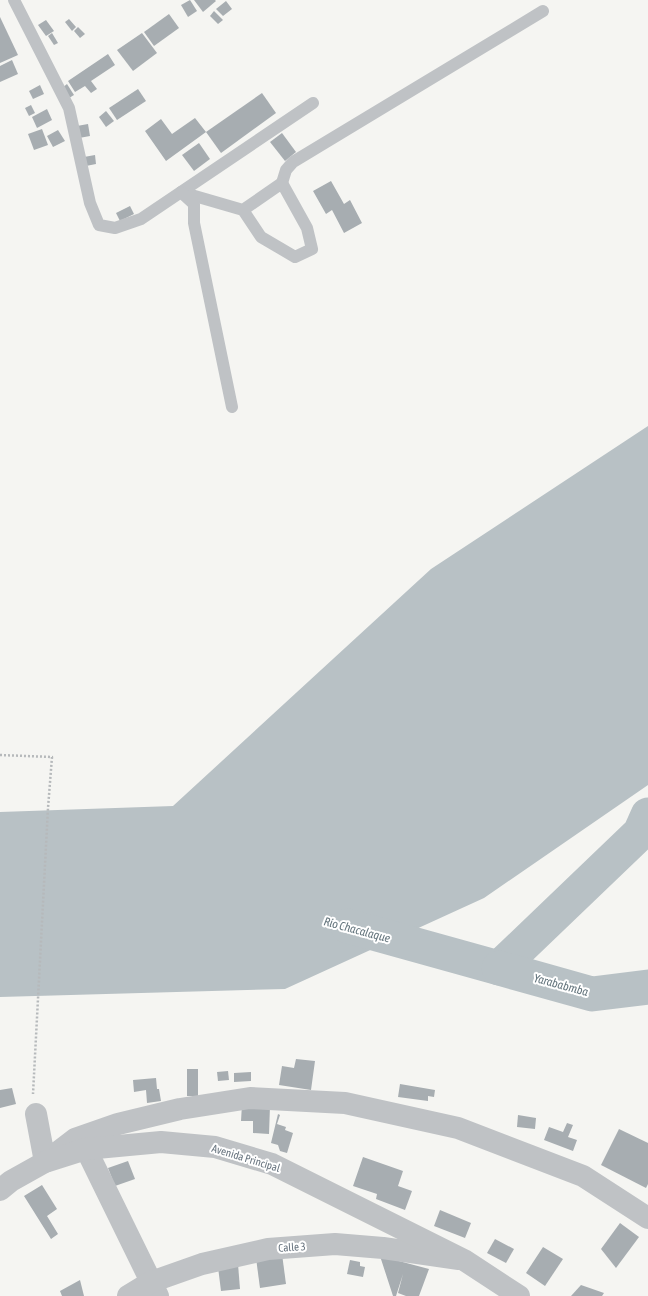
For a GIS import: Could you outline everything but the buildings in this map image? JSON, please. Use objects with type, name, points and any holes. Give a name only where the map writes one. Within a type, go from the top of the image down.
[{"type":"street","points":[[36,1114],[46,1162],[75,1138],[118,1124],[180,1109],[250,1098],[345,1103],[466,1131],[583,1176],[648,1218]]},
{"type":"street","name":"Avenida Principal","points":[[0,1190],[11,1181],[46,1162],[86,1149],[161,1142],[215,1147],[272,1164],[464,1260],[519,1296]]},
{"type":"street","points":[[86,1149],[154,1289]]},
{"type":"street","name":"Calle 3","points":[[128,1296],[154,1289],[202,1264],[268,1249],[335,1244],[377,1247],[464,1260]]},
{"type":"lane","points":[[14,0],[69,108],[90,203],[99,225],[115,228],[141,219],[313,103]]},
{"type":"lane","points":[[243,210],[282,183],[286,170],[293,162],[543,11]]},
{"type":"lane","points":[[181,192],[243,210],[261,237],[295,257],[312,249],[307,228],[282,183]]},
{"type":"lane","points":[[181,192],[194,204],[194,223],[232,407]]},
{"type":"path","points":[[0,755],[52,757],[33,1099],[36,1114]]},
{"type":"water","points":[[648,426],[648,785],[484,898],[285,989],[0,997],[0,812],[173,806],[431,569]]},
{"type":"waterway","name":"Río Chacalaque","points":[[348,926],[499,968],[640,833],[648,815]]},
{"type":"waterway","name":"Yarababmba","points":[[499,968],[592,994],[648,987]]}]
